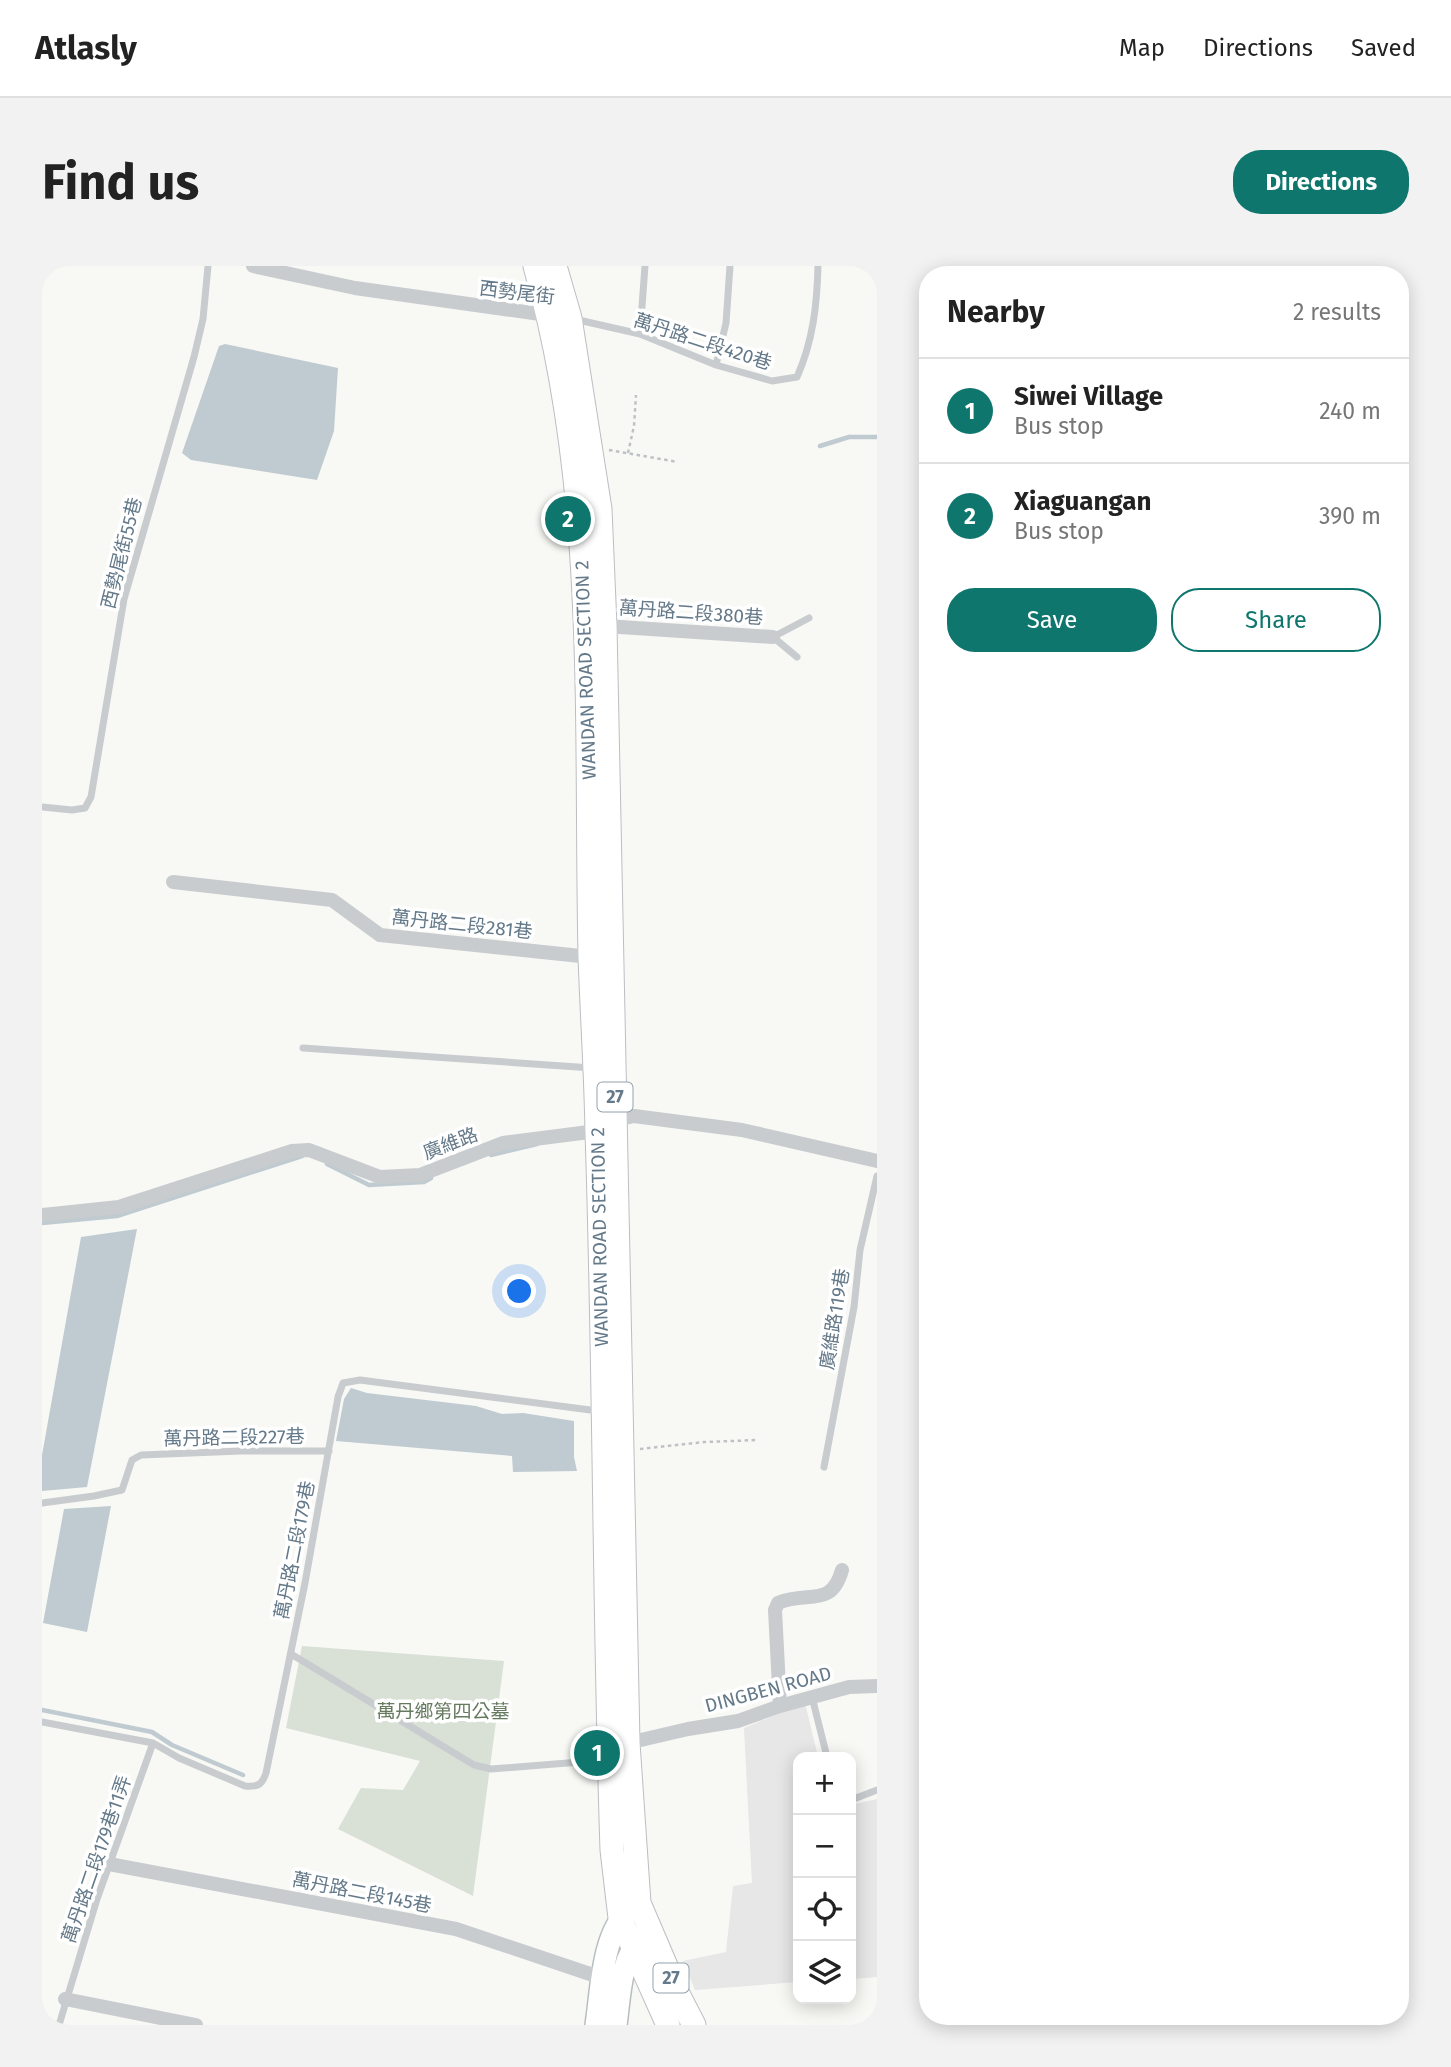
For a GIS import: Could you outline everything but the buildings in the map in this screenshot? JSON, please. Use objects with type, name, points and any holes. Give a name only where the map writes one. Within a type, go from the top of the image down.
[{"type":"main road","name":"WANDAN ROAD SECTION 2","points":[[535,266],[559,316],[590,447],[600,509],[590,957],[604,1069]]},
{"type":"main road","name":"WANDAN ROAD SECTION 2","points":[[555,266],[580,513],[596,626],[604,1069],[623,1451],[628,1743],[639,1903],[650,1929]]},
{"type":"main road","name":"WANDAN ROAD SECTION 2","points":[[607,1126],[603,1412],[609,1759],[612,1850],[620,1918],[633,1946]]},
{"type":"main road","points":[[620,1918],[639,1903]]},
{"type":"main road","name":"WANDAN ROAD SECTION 2","points":[[596,2025],[605,1959],[620,1918]]},
{"type":"main road","points":[[616,2025],[622,1980],[633,1946],[650,1929]]},
{"type":"main road","name":"27","points":[[650,1929],[694,2025]]},
{"type":"main road","name":"27","points":[[633,1946],[668,2025]]},
{"type":"street","name":"西勢尾街","points":[[253,266],[355,288],[559,316]]},
{"type":"street","name":"萬丹路二段380巷","points":[[596,626],[773,637]]},
{"type":"street","name":"萬丹路二段281巷","points":[[173,882],[332,900],[380,935],[590,957]]},
{"type":"street","name":"廣維路","points":[[42,1215],[119,1207],[292,1151],[309,1150],[380,1177],[420,1175],[503,1143],[607,1126],[634,1116],[731,1128],[877,1161]]},
{"type":"street","points":[[780,1706],[775,1610],[778,1603],[787,1599],[828,1594],[838,1585],[842,1570]]},
{"type":"street","name":"DINGBEN ROAD","points":[[628,1743],[738,1721],[780,1706],[849,1688],[877,1686]]},
{"type":"street","name":"萬丹路二段145巷","points":[[109,1864],[456,1929],[603,1978]]},
{"type":"street","points":[[65,1999],[196,2025]]},
{"type":"lane","name":"西勢尾街55巷","points":[[42,807],[72,810],[85,808],[90,797],[124,599],[194,357],[202,319],[208,266]]},
{"type":"lane","points":[[640,334],[645,266]]},
{"type":"lane","points":[[716,365],[726,323],[730,266]]},
{"type":"lane","name":"萬丹路二段420巷","points":[[559,316],[640,334],[716,365],[772,381],[797,377],[808,353],[817,306],[818,266]]},
{"type":"lane","points":[[797,657],[773,637],[809,618]]},
{"type":"lane","points":[[303,1048],[604,1069]]},
{"type":"lane","name":"廣維路119巷","points":[[824,1467],[854,1307],[860,1250],[877,1176]]},
{"type":"lane","name":"萬丹路二段227巷","points":[[42,1503],[122,1490],[132,1460],[141,1455],[328,1451],[338,1397],[344,1383],[360,1380],[603,1412]]},
{"type":"lane","name":"萬丹路二段179巷","points":[[42,1721],[153,1743],[245,1787],[256,1787],[262,1783],[291,1654],[328,1451]]},
{"type":"lane","points":[[291,1654],[474,1765],[491,1769],[609,1759]]},
{"type":"lane","points":[[812,1697],[826,1752]]},
{"type":"lane","name":"萬丹路二段179巷11弄","points":[[59,2025],[109,1864],[153,1743]]},
{"type":"lane","points":[[856,1798],[877,1790]]},
{"type":"path","points":[[628,453],[634,426],[636,395]]},
{"type":"path","points":[[590,447],[678,462]]},
{"type":"path","points":[[623,1451],[704,1442],[758,1440]]},
{"type":"shaded area","points":[[225,344],[338,368],[334,431],[317,480],[191,460],[182,453],[219,346]]},
{"type":"shaded area","points":[[137,1229],[87,1487],[42,1491],[42,1455],[81,1237]]},
{"type":"shaded area","points":[[351,1388],[367,1393],[476,1406],[502,1414],[523,1413],[574,1421],[574,1457],[577,1471],[513,1472],[512,1456],[336,1441],[344,1399]]},
{"type":"shaded area","points":[[111,1506],[87,1632],[43,1623],[64,1509]]},
{"type":"shaded area","points":[[805,1703],[817,1752],[793,1752],[793,1982],[695,1990],[683,1961],[726,1952],[733,1886],[752,1883],[744,1728]]},
{"type":"shaded area","points":[[877,1799],[877,1977],[856,1979],[856,1815],[856,1804]]},
{"type":"green space","name":"萬丹鄉第四公墓","points":[[302,1646],[504,1661],[473,1896],[338,1829],[361,1788],[403,1790],[420,1761],[286,1728]]},
{"type":"waterway","points":[[820,446],[849,437],[877,437]]},
{"type":"waterway","points":[[491,1155],[537,1144]]},
{"type":"waterway","points":[[42,1223],[117,1216],[302,1156]]},
{"type":"waterway","points":[[327,1164],[369,1185],[424,1182],[431,1178]]},
{"type":"waterway","points":[[42,1710],[152,1732],[172,1745],[243,1775]]},
{"type":"place","name":"Xiaguangan","points":[[568,519]]},
{"type":"place","name":"Siwei Village","points":[[597,1753]]}]
